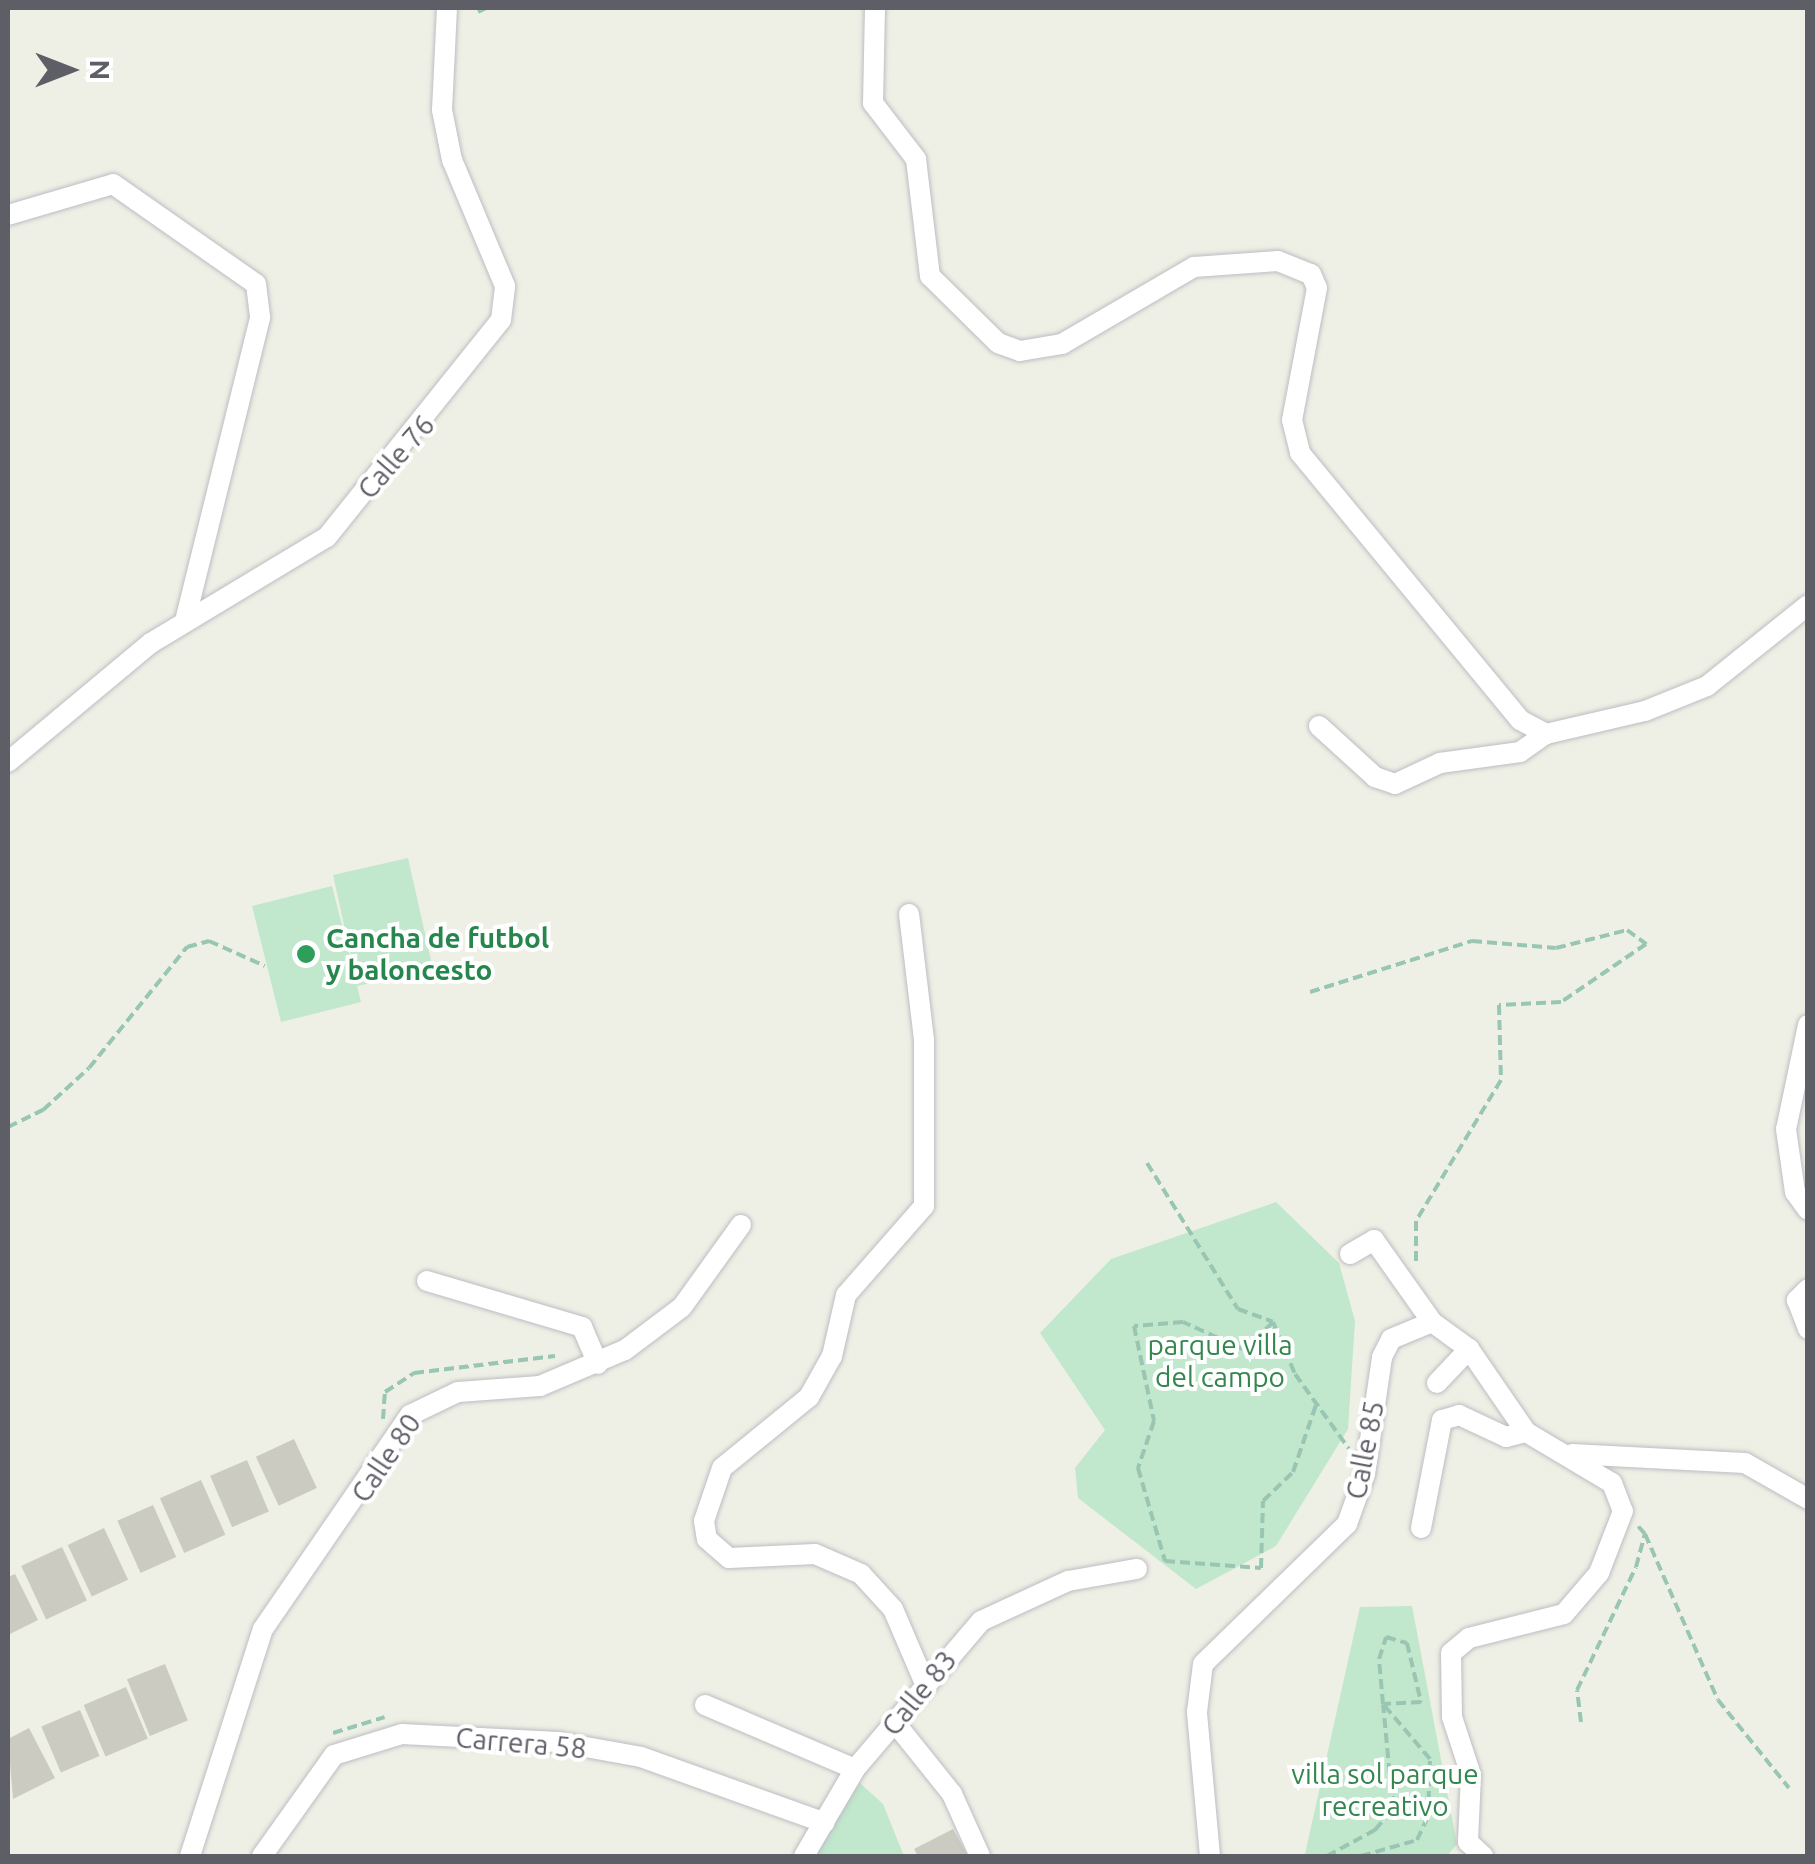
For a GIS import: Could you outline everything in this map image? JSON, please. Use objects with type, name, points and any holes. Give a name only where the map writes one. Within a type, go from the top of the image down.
[{"type":"street","name":"Calle 76","points":[[8,762],[185,622],[327,537],[430,420],[502,320],[504,286],[452,160],[442,110],[447,8]]},
{"type":"street","points":[[875,8],[873,103],[916,158],[930,276],[956,311],[998,344],[1043,352],[1194,268],[1278,261],[1310,274],[1318,288],[1292,420],[1300,453],[1446,624],[1500,704],[1546,734]]},
{"type":"street","points":[[8,214],[113,184],[256,284],[260,318],[185,622]]},
{"type":"street","points":[[1319,726],[1387,783],[1440,763],[1520,752],[1546,734],[1593,728],[1707,686],[1808,605]]},
{"type":"street","points":[[909,914],[924,1038],[924,1206],[846,1295],[832,1356],[809,1398],[722,1468],[704,1521],[707,1539],[729,1558],[815,1554],[861,1574],[893,1609],[923,1679]]},
{"type":"street","points":[[1808,1026],[1789,1084],[1786,1145],[1808,1210]]},
{"type":"street","name":"Calle 80","points":[[190,1856],[263,1629],[410,1415],[435,1398],[540,1386],[598,1364],[682,1306],[741,1225]]},
{"type":"street","points":[[1350,1254],[1374,1240],[1418,1292],[1432,1322],[1469,1350],[1526,1432],[1612,1483],[1623,1512],[1599,1572],[1564,1614],[1469,1638],[1451,1653],[1452,1717],[1471,1776],[1468,1842],[1483,1856]]},
{"type":"street","points":[[426,1281],[582,1327],[598,1364]]},
{"type":"street","points":[[1808,1289],[1797,1300],[1808,1329]]},
{"type":"street","name":"Calle 85","points":[[1210,1856],[1197,1712],[1203,1664],[1347,1524],[1365,1474],[1382,1357],[1391,1339],[1432,1322]]},
{"type":"street","points":[[1436,1383],[1469,1350]]},
{"type":"street","points":[[1421,1528],[1442,1420],[1459,1415],[1506,1437],[1526,1432]]},
{"type":"street","points":[[1565,1454],[1745,1464],[1808,1499]]},
{"type":"street","name":"Calle 83","points":[[804,1856],[855,1769],[896,1724],[923,1679],[1014,1601],[1137,1570]]},
{"type":"street","points":[[706,1704],[855,1769]]},
{"type":"street","points":[[896,1724],[952,1794],[980,1856]]},
{"type":"street","name":"Carrera 58","points":[[262,1856],[334,1755],[402,1734],[558,1742],[641,1758],[824,1824]]},
{"type":"path","points":[[478,12],[486,8]]},
{"type":"path","points":[[1310,992],[1472,941],[1556,948],[1627,930],[1646,944],[1561,1002],[1500,1005],[1497,1091],[1416,1221],[1418,1292]]},
{"type":"path","points":[[8,1126],[43,1110],[89,1068],[187,946],[210,941],[265,966]]},
{"type":"path","points":[[1147,1162],[1238,1309],[1272,1322],[1317,1402],[1365,1474]]},
{"type":"path","points":[[1272,1322],[1245,1350],[1183,1322],[1134,1326],[1154,1421],[1138,1468],[1165,1560],[1261,1568],[1263,1501],[1293,1472],[1317,1402]]},
{"type":"path","points":[[1623,1512],[1645,1534],[1718,1700],[1789,1788]]},
{"type":"path","points":[[1581,1722],[1577,1690],[1588,1654],[1645,1534]]},
{"type":"path","points":[[1328,1856],[1375,1830],[1395,1806],[1383,1704],[1379,1658],[1386,1636],[1407,1643],[1421,1702],[1383,1704]]},
{"type":"path","points":[[1361,1856],[1417,1840],[1428,1816],[1430,1759],[1383,1704]]},
{"type":"green space","points":[[408,858],[433,969],[357,986],[361,1002],[281,1022],[252,906],[332,886],[357,984],[333,875]]},
{"type":"green space","name":"parque villa del campo","points":[[1276,1202],[1339,1263],[1355,1321],[1348,1429],[1276,1546],[1196,1589],[1078,1498],[1075,1468],[1105,1430],[1040,1333],[1111,1259]]},
{"type":"green space","name":"villa sol parque recreativo","points":[[1412,1606],[1457,1844],[1447,1856],[1305,1854],[1360,1607]]},
{"type":"green space","points":[[860,1783],[883,1804],[904,1856],[809,1856]]},
{"type":"building","points":[[294,1439],[317,1488],[279,1506],[256,1457]]},
{"type":"building","points":[[247,1460],[269,1512],[232,1527],[210,1476]]},
{"type":"building","points":[[201,1480],[225,1535],[184,1553],[160,1498]]},
{"type":"building","points":[[153,1505],[176,1557],[141,1573],[117,1521]]},
{"type":"building","points":[[104,1528],[128,1580],[92,1597],[68,1545]]},
{"type":"building","points":[[62,1547],[87,1600],[46,1619],[21,1566]]},
{"type":"building","points":[[15,1574],[38,1620],[8,1635],[8,1577]]},
{"type":"building","points":[[165,1664],[188,1721],[150,1736],[127,1679]]},
{"type":"building","points":[[126,1687],[148,1739],[106,1757],[84,1705]]},
{"type":"building","points":[[80,1710],[100,1756],[61,1772],[41,1726]]},
{"type":"building","points":[[29,1728],[55,1778],[13,1799],[8,1739]]},
{"type":"building","points":[[953,1829],[968,1856],[918,1856],[914,1849]]},
{"type":"place","name":"Cancha de futbol y baloncesto","points":[[306,954]]}]
